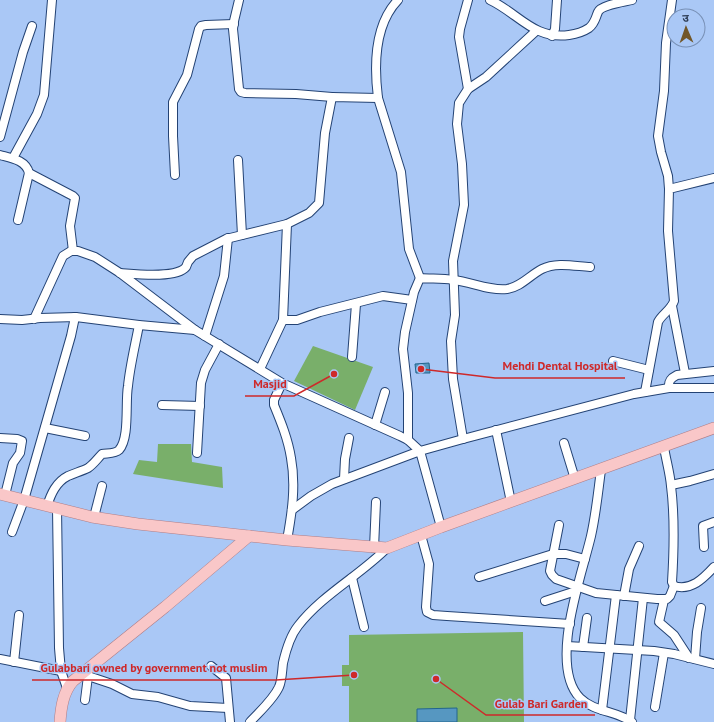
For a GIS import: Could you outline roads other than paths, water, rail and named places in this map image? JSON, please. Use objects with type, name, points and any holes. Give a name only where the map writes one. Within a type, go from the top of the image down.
[{"type":"main road","points":[[2,494],[94,517],[138,524],[287,540],[387,548],[714,428]]},
{"type":"main road","points":[[60,722],[67,688],[249,536]]},
{"type":"street","points":[[13,158],[37,114],[44,95],[52,0]]},
{"type":"street","points":[[239,0],[234,24],[239,89],[241,92],[378,98]]},
{"type":"street","points":[[398,0],[386,16],[380,28],[376,76],[378,98],[401,172],[409,249],[420,278],[412,300],[403,349],[408,393],[408,440]]},
{"type":"street","points":[[468,0],[459,37],[468,89]]},
{"type":"street","points":[[490,0],[536,31],[552,36],[576,34],[588,29],[596,21],[598,11],[604,3],[632,0]]},
{"type":"street","points":[[552,36],[555,29],[557,15],[557,0]]},
{"type":"street","points":[[645,392],[658,322],[672,306],[674,301],[668,231],[668,176],[658,136],[664,91],[666,44],[672,0]]},
{"type":"street","points":[[175,175],[173,102],[187,75],[199,29],[206,25],[234,24]]},
{"type":"street","points":[[0,137],[23,52],[32,26]]},
{"type":"street","points":[[464,439],[453,379],[451,341],[455,315],[453,261],[464,205],[457,113],[459,103],[468,89],[486,77],[536,31]]},
{"type":"street","points":[[120,273],[163,274],[180,272],[186,268],[188,262],[193,256],[228,238],[287,224],[309,212],[319,203],[325,133],[332,97]]},
{"type":"street","points":[[0,155],[13,158],[25,165],[29,173],[75,198],[70,226],[73,251]]},
{"type":"street","points":[[238,160],[242,235]]},
{"type":"street","points":[[18,220],[29,173]]},
{"type":"street","points":[[669,190],[714,178]]},
{"type":"street","points":[[260,369],[283,320],[287,224]]},
{"type":"street","points":[[205,336],[224,276],[228,238]]},
{"type":"street","points":[[34,319],[63,256],[66,253],[73,251],[85,253],[95,257],[120,273],[195,330],[282,383],[408,440],[420,452],[441,527]]},
{"type":"street","points":[[420,278],[453,280],[488,288],[505,289],[514,287],[541,270],[552,266],[590,267]]},
{"type":"street","points":[[283,320],[297,320],[320,312],[383,296],[412,300]]},
{"type":"street","points":[[352,357],[356,304]]},
{"type":"street","points":[[672,306],[685,373]]},
{"type":"street","points":[[0,318],[11,320],[74,317],[195,330]]},
{"type":"street","points":[[12,532],[24,500],[45,428],[71,336],[74,317]]},
{"type":"street","points":[[67,688],[61,671],[51,494],[60,481],[92,465],[102,454],[115,453],[119,451],[122,445],[127,419],[128,385],[139,325]]},
{"type":"street","points":[[197,453],[202,377],[219,344]]},
{"type":"street","points":[[613,361],[649,370]]},
{"type":"street","points":[[669,388],[669,380],[672,377],[685,373],[714,371]]},
{"type":"street","points":[[282,383],[274,400],[274,405],[286,437],[291,456],[293,474],[292,510],[287,540]]},
{"type":"street","points":[[292,510],[322,489],[344,479],[420,452],[464,439],[645,392],[669,388],[714,388]]},
{"type":"street","points":[[375,425],[385,392]]},
{"type":"street","points":[[162,405],[200,406]]},
{"type":"street","points":[[45,428],[85,436]]},
{"type":"street","points":[[496,430],[511,502]]},
{"type":"street","points":[[0,438],[17,439],[22,441],[20,453],[13,463],[2,494]]},
{"type":"street","points":[[344,479],[345,459],[349,438]]},
{"type":"street","points":[[564,443],[575,479]]},
{"type":"street","points":[[559,525],[550,566],[552,576],[556,579],[577,589],[596,593],[664,600],[670,596],[674,586],[672,582],[674,547],[671,485],[664,447]]},
{"type":"street","points":[[601,470],[597,506],[570,624],[567,668],[574,690],[586,703],[631,721],[643,598]]},
{"type":"street","points":[[671,485],[714,474]]},
{"type":"street","points":[[94,517],[102,486]]},
{"type":"street","points":[[374,548],[376,502]]},
{"type":"street","points":[[704,546],[703,526],[714,522]]},
{"type":"street","points":[[421,535],[429,564],[426,607],[428,612],[433,615],[570,624]]},
{"type":"street","points":[[602,710],[610,648],[620,595],[639,546]]},
{"type":"street","points":[[250,722],[265,706],[280,686],[288,645],[298,626],[315,608],[373,562],[387,548]]},
{"type":"street","points":[[479,577],[553,554],[566,554],[586,559]]},
{"type":"street","points":[[674,586],[683,588],[691,586],[714,567]]},
{"type":"street","points":[[352,578],[364,627]]},
{"type":"street","points":[[545,601],[577,589]]},
{"type":"street","points":[[664,600],[659,622],[674,635],[692,659]]},
{"type":"street","points":[[692,659],[701,608]]},
{"type":"street","points":[[14,662],[19,615]]},
{"type":"street","points":[[583,647],[587,618]]},
{"type":"street","points":[[568,646],[664,653],[714,664]]},
{"type":"street","points":[[655,707],[664,653]]},
{"type":"street","points":[[0,659],[61,671]]},
{"type":"street","points":[[211,666],[226,678],[230,722]]},
{"type":"street","points":[[85,700],[85,674],[112,684],[132,694],[162,698],[190,706],[228,708]]},
{"type":"place","name":"Mehdi Dental Hospital","points":[[421,369]]},
{"type":"place","name":"Masjid","points":[[334,374]]},
{"type":"place","name":"Gulabbari owned by government not muslim","points":[[354,675]]},
{"type":"place","name":"Gulab Bari Garden","points":[[436,679]]}]
